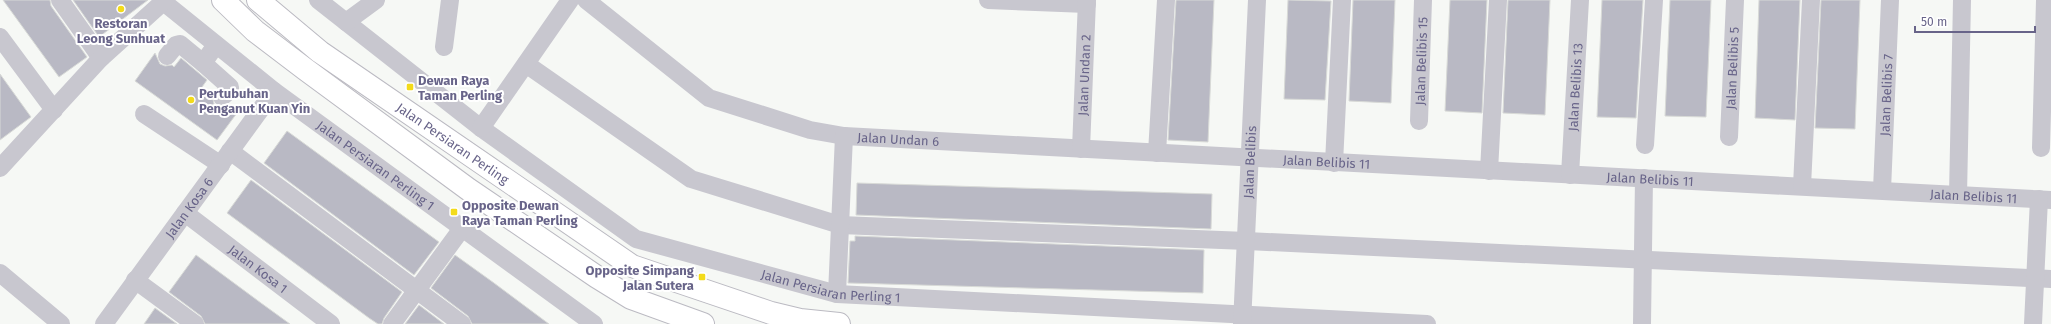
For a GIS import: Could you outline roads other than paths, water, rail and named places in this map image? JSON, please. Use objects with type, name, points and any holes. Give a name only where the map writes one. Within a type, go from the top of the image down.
[{"type":"main road","name":"Jalan Persiaran Perling","points":[[223,0],[255,31],[311,74],[468,189],[596,277],[632,298],[699,324]]},
{"type":"main road","name":"Jalan Persiaran Perling","points":[[258,0],[320,52],[632,266],[769,318],[800,322],[839,324]]},
{"type":"street","points":[[60,0],[101,58]]},
{"type":"street","name":"Jalan Persiaran Perling 1","points":[[318,0],[481,128],[636,239],[837,294],[1242,319],[1427,324]]},
{"type":"street","points":[[346,22],[376,0]]},
{"type":"street","points":[[444,46],[450,0]]},
{"type":"street","points":[[481,128],[570,0]]},
{"type":"street","name":"Jalan Undan 6","points":[[586,0],[710,98],[810,130],[844,136],[1249,158]]},
{"type":"street","points":[[988,0],[1087,2]]},
{"type":"street","points":[[1157,153],[1166,0]]},
{"type":"street","name":"Jalan Belibis","points":[[1242,319],[1247,241],[1249,158],[1257,0]]},
{"type":"street","points":[[1334,163],[1342,0]]},
{"type":"street","name":"Jalan Belibis 15","points":[[1418,121],[1423,0]]},
{"type":"street","points":[[1489,171],[1498,0]]},
{"type":"street","name":"Jalan Belibis 13","points":[[1570,175],[1580,0]]},
{"type":"street","points":[[1645,145],[1654,0]]},
{"type":"street","name":"Jalan Belibis 5","points":[[1729,137],[1734,0]]},
{"type":"street","points":[[1802,186],[1810,0]]},
{"type":"street","name":"Jalan Belibis 7","points":[[1882,190],[1890,0]]},
{"type":"street","points":[[1958,195],[1962,0]]},
{"type":"street","points":[[2041,148],[2045,0]]},
{"type":"street","points":[[1,166],[101,58],[162,1]]},
{"type":"street","name":"Jalan Persiaran Perling 1","points":[[162,1],[274,91],[463,227],[594,324]]},
{"type":"street","name":"Jalan Undan 2","points":[[1081,150],[1087,2]]},
{"type":"street","points":[[0,37],[54,110]]},
{"type":"street","points":[[167,56],[176,45],[180,44],[230,87],[230,90],[222,97]]},
{"type":"street","points":[[203,63],[216,45]]},
{"type":"street","points":[[526,64],[691,179],[840,225],[1247,241],[2044,279]]},
{"type":"street","name":"Jalan Kosa 6","points":[[104,324],[274,91]]},
{"type":"street","points":[[144,114],[225,158],[417,290],[462,324]]},
{"type":"street","points":[[837,294],[844,136]]},
{"type":"street","name":"Jalan Belibis 11","points":[[1249,158],[1882,190],[2045,200]]},
{"type":"street","points":[[1642,324],[1644,178]]},
{"type":"street","points":[[2033,324],[2044,279],[2045,200]]},
{"type":"street","name":"Jalan Kosa 1","points":[[185,214],[331,324]]},
{"type":"street","points":[[392,324],[463,227]]},
{"type":"street","points":[[0,274],[61,324]]},
{"type":"street","points":[[135,280],[195,324]]},
{"type":"place","name":"Restoran Leong Sunhuat","points":[[121,9]]},
{"type":"place","name":"Dewan Raya Taman Perling","points":[[410,87]]},
{"type":"place","name":"Pertubuhan Penganut Kuan Yin","points":[[191,100]]},
{"type":"place","name":"Opposite Dewan Raya Taman Perling","points":[[454,212]]},
{"type":"place","name":"Opposite Simpang Jalan Sutera","points":[[702,277]]}]
